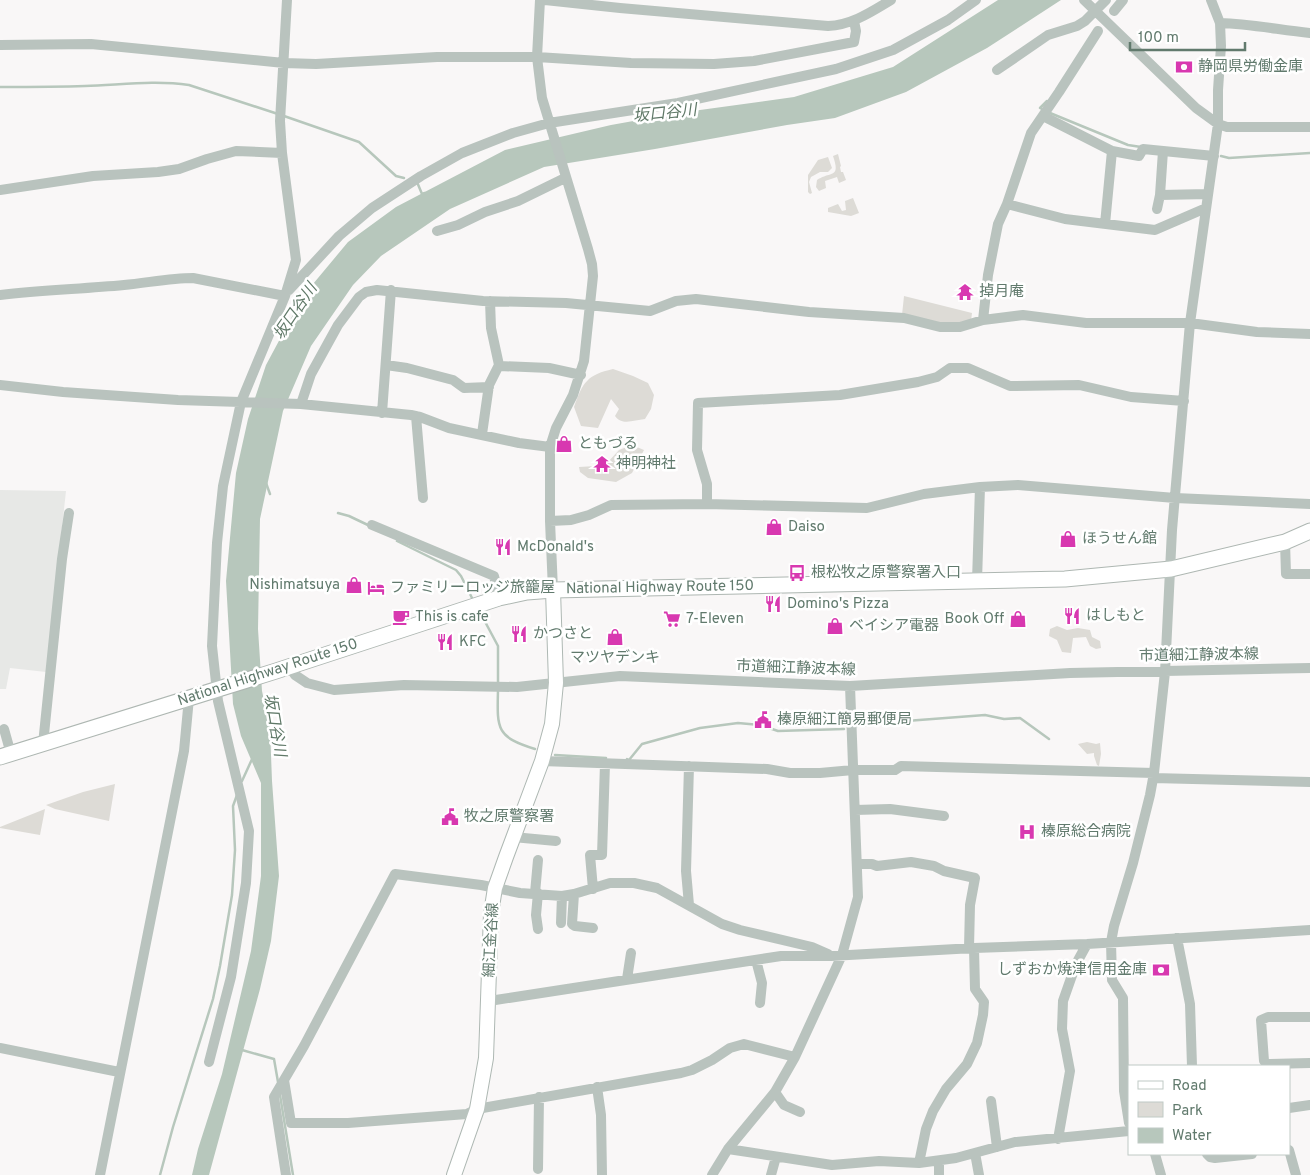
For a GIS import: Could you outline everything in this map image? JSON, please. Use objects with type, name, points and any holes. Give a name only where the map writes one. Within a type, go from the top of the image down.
[{"type":"highway","name":"National Highway Route 150","points":[[5,756],[499,598],[527,592],[1066,579],[1171,568],[1285,542],[1310,531]]},
{"type":"main road","name":"細江金谷線","points":[[454,1175],[477,1109],[486,1058],[491,913],[496,888],[542,761],[552,724],[556,683],[553,590]]},
{"type":"street","points":[[208,1062],[231,977],[246,883],[249,831],[218,701],[212,646],[217,543],[223,486],[244,402],[285,296],[296,260],[282,153],[280,122],[287,0]]},
{"type":"street","points":[[540,0],[537,57],[542,98],[592,264],[593,276],[581,375],[556,428],[550,447],[550,521],[553,590]]},
{"type":"street","points":[[545,0],[828,26],[854,21],[891,0]]},
{"type":"street","points":[[285,296],[339,236],[372,208],[462,153],[513,133],[549,123],[678,104],[836,69],[893,50],[910,42],[948,20],[976,0]]},
{"type":"street","points":[[1084,0],[1196,108],[1218,124],[1227,127],[1310,127]]},
{"type":"street","points":[[1001,66],[1048,36],[1077,26],[1106,0]]},
{"type":"street","points":[[1114,11],[1123,0]]},
{"type":"street","points":[[1128,1116],[1124,1090],[1123,998],[1112,980],[1111,942],[1144,822],[1154,776],[1165,672],[1175,498],[1190,323],[1218,124],[1220,23],[1211,0]]},
{"type":"street","points":[[0,45],[91,44],[284,63],[316,64],[437,57],[537,57],[632,63],[714,64],[754,61],[854,42],[856,31],[854,21]]},
{"type":"street","points":[[1220,23],[1250,24],[1279,30],[1310,33]]},
{"type":"street","points":[[983,320],[988,275],[998,224],[1007,204],[1031,133],[1060,92],[1098,31]]},
{"type":"street","points":[[1042,116],[1112,151],[1139,156],[1143,149],[1214,156]]},
{"type":"street","points":[[0,190],[93,176],[165,171],[236,151],[282,153]]},
{"type":"street","points":[[1105,224],[1112,151]]},
{"type":"street","points":[[1157,209],[1164,151]]},
{"type":"street","points":[[437,231],[458,225],[485,212],[518,201],[565,176]]},
{"type":"street","points":[[1160,195],[1208,194]]},
{"type":"street","points":[[1007,204],[1065,219],[1155,230],[1206,208]]},
{"type":"street","points":[[0,295],[193,278],[285,296]]},
{"type":"street","points":[[301,404],[308,381],[342,319],[359,297],[370,291],[391,290],[490,301],[530,301],[650,311],[676,301],[696,299],[808,312],[904,318],[940,327],[960,327],[983,320],[1023,315],[1086,323],[1190,323],[1257,332],[1310,334]]},
{"type":"street","points":[[382,413],[391,290]]},
{"type":"street","points":[[482,434],[489,387],[499,366],[491,328],[490,301]]},
{"type":"street","points":[[386,365],[408,368],[453,380],[464,388],[489,387]]},
{"type":"street","points":[[499,366],[549,368],[581,375]]},
{"type":"street","points":[[707,504],[707,484],[697,450],[698,403],[840,395],[918,382],[937,377],[950,368],[968,368],[1010,386],[1079,385],[1131,397],[1184,401]]},
{"type":"street","points":[[0,385],[62,392],[178,400],[301,404],[416,416],[449,428],[519,443],[550,447]]},
{"type":"street","points":[[416,416],[423,498]]},
{"type":"street","points":[[550,521],[571,520],[589,515],[611,505],[707,504],[867,508],[924,494],[980,487],[1018,485],[1175,498],[1310,504]]},
{"type":"street","points":[[977,581],[980,487]]},
{"type":"street","points":[[43,744],[62,559],[69,513]]},
{"type":"street","points":[[372,525],[494,576],[499,598]]},
{"type":"street","points":[[1285,542],[1286,574],[1310,574]]},
{"type":"street","name":"市道細江静波本線","points":[[289,666],[295,675],[307,683],[334,690],[404,684],[517,687],[620,676],[850,686],[1070,673],[1310,668]]},
{"type":"street","points":[[712,1175],[728,1149],[775,1092],[795,1057],[842,955],[858,896],[850,686]]},
{"type":"street","points":[[100,1175],[184,751],[189,698]]},
{"type":"street","points":[[4,728],[5,756]]},
{"type":"street","points":[[542,761],[767,769],[790,773],[820,774],[853,770],[895,770],[901,766],[1310,782]]},
{"type":"street","points":[[592,889],[590,855],[602,855],[605,764]]},
{"type":"street","points":[[689,766],[686,871],[690,905]]},
{"type":"street","points":[[855,810],[890,809],[944,816]]},
{"type":"street","points":[[513,837],[556,841]]},
{"type":"street","points":[[538,860],[536,893],[538,929]]},
{"type":"street","points":[[857,864],[877,866],[911,862],[934,866],[944,871],[975,878],[970,905],[971,948],[975,989],[984,1002],[983,1015],[977,1043],[967,1064],[946,1089],[933,1111],[926,1129],[919,1163]]},
{"type":"street","points":[[286,1175],[275,1094],[304,1046],[395,874],[481,885],[520,893],[562,896],[610,884],[634,883],[658,888],[722,924],[812,947],[831,956]]},
{"type":"street","points":[[574,894],[572,924],[593,928]]},
{"type":"street","points":[[561,923],[562,896]]},
{"type":"street","points":[[489,1001],[781,956],[831,956],[1087,944],[1310,930]]},
{"type":"street","points":[[1177,938],[1190,1004],[1192,1065]]},
{"type":"street","points":[[1058,1139],[1070,1071],[1062,1029],[1063,1001],[1076,964],[1087,944]]},
{"type":"street","points":[[627,979],[631,953]]},
{"type":"street","points":[[756,960],[762,983],[760,1003]]},
{"type":"street","points":[[1310,1017],[1268,1017],[1261,1020],[1264,1062],[1268,1064],[1310,1063]]},
{"type":"street","points":[[283,1081],[291,1124],[386,1121],[468,1114],[477,1109],[692,1070],[730,1048],[744,1044],[795,1057]]},
{"type":"street","points":[[0,1048],[119,1072]]},
{"type":"street","points":[[597,1087],[601,1115],[602,1175]]},
{"type":"street","points":[[775,1092],[784,1106],[800,1112]]},
{"type":"street","points":[[538,1169],[539,1097]]},
{"type":"street","points":[[990,1101],[996,1147]]},
{"type":"street","points":[[1290,1108],[1310,1105]]},
{"type":"street","points":[[728,1149],[832,1164],[879,1161],[919,1163],[939,1161],[1015,1142],[1128,1131]]},
{"type":"street","points":[[975,1153],[979,1175]]},
{"type":"street","points":[[1290,1154],[1296,1175]]},
{"type":"street","points":[[1156,1155],[1161,1175]]},
{"type":"street","points":[[1209,1155],[1215,1158],[1243,1155]]},
{"type":"street","points":[[772,1175],[776,1157]]},
{"type":"street","points":[[939,1161],[939,1175]]},
{"type":"shaded area","points":[[0,490],[66,491],[46,672],[10,668],[6,689],[0,689]]},
{"type":"green space","points":[[838,154],[841,172],[843,172],[846,180],[839,183],[837,177],[825,181],[826,188],[819,191],[816,187],[817,180],[835,171],[833,156]]},
{"type":"green space","points":[[828,157],[832,168],[828,172],[820,172],[811,177],[809,182],[812,193],[810,194],[808,192],[808,175],[818,160]]},
{"type":"green space","points":[[853,198],[859,213],[851,216],[828,212],[828,208],[838,204],[842,211],[846,210],[845,201]]},
{"type":"green space","points":[[904,296],[972,313],[971,321],[943,325],[902,315]]},
{"type":"green space","points":[[613,369],[648,383],[654,395],[651,409],[645,419],[628,422],[621,421],[615,416],[619,409],[611,399],[598,428],[581,426],[574,407],[580,391],[592,377]]},
{"type":"green space","points":[[632,445],[644,450],[632,473],[616,482],[588,478],[580,472],[579,467],[596,466],[608,462],[619,450]]},
{"type":"green space","points":[[1057,626],[1067,630],[1078,628],[1090,630],[1092,637],[1100,641],[1101,648],[1096,649],[1090,646],[1086,637],[1073,638],[1071,653],[1062,652],[1057,640],[1049,636],[1050,629]]},
{"type":"green space","points":[[1087,742],[1100,743],[1099,766],[1097,765],[1094,753],[1087,754],[1078,744]]},
{"type":"green space","points":[[115,784],[109,821],[55,809],[46,805],[83,792]]},
{"type":"green space","points":[[45,809],[40,835],[0,828],[0,827]]},
{"type":"water","name":"坂口谷川","points":[[998,0],[1061,0],[987,48],[906,92],[835,118],[544,167],[450,209],[381,256],[353,285],[311,346],[283,411],[260,519],[258,629],[262,691],[270,728],[279,876],[271,941],[260,989],[209,1175],[192,1175],[198,1149],[222,1074],[251,951],[261,876],[261,783],[241,736],[233,704],[226,581],[236,473],[248,419],[266,365],[303,296],[348,242],[396,207],[505,150],[611,125],[678,113],[794,97],[893,67]]},
{"type":"waterway","points":[[0,87],[150,83],[189,85],[278,114]]},
{"type":"waterway","points":[[1042,109],[1040,108],[1047,101]]},
{"type":"waterway","points":[[1050,113],[1128,145],[1141,147]]},
{"type":"waterway","points":[[284,116],[359,142],[396,176],[404,178]]},
{"type":"waterway","points":[[1221,156],[1229,158],[1310,153]]},
{"type":"waterway","points":[[417,182],[422,194],[425,193]]},
{"type":"waterway","points":[[266,483],[270,494]]},
{"type":"waterway","points":[[338,513],[370,526]]},
{"type":"waterway","points":[[397,541],[456,570],[472,598]]},
{"type":"waterway","points":[[482,616],[498,646],[498,685]]},
{"type":"waterway","points":[[498,690],[498,714],[502,730],[513,740],[535,749]]},
{"type":"waterway","points":[[858,726],[985,715],[1004,719],[1020,718],[1049,739]]},
{"type":"waterway","points":[[627,759],[629,760],[642,744],[700,728],[738,723],[760,725],[778,731],[844,729]]},
{"type":"waterway","points":[[555,755],[606,758]]},
{"type":"waterway","points":[[242,781],[253,757]]},
{"type":"waterway","points":[[160,1175],[213,999],[220,966],[232,895],[235,850],[233,806],[237,795]]},
{"type":"waterway","points":[[242,1050],[274,1059],[278,1082]]},
{"type":"waterway","points":[[280,1095],[293,1175]]},
{"type":"place","name":"静岡県労働金庫","points":[[1184,67]]},
{"type":"place","name":"掉月庵","points":[[965,292]]},
{"type":"place","name":"ともづる","points":[[564,444]]},
{"type":"place","name":"神明神社","points":[[602,464]]},
{"type":"place","name":"Daiso","points":[[774,527]]},
{"type":"place","name":"ほうせん館","points":[[1068,539]]},
{"type":"place","name":"McDonald's","points":[[503,547]]},
{"type":"place","name":"根松牧之原警察署入口","points":[[797,573]]},
{"type":"place","name":"Nishimatsuya","points":[[354,585]]},
{"type":"place","name":"ファミリーロッジ旅籠屋","points":[[376,588]]},
{"type":"place","name":"Domino's Pizza","points":[[773,604]]},
{"type":"place","name":"はしもと","points":[[1072,616]]},
{"type":"place","name":"This is cafe","points":[[401,617]]},
{"type":"place","name":"7-Eleven","points":[[672,619]]},
{"type":"place","name":"Book Off","points":[[1018,619]]},
{"type":"place","name":"ベイシア電器","points":[[835,626]]},
{"type":"place","name":"かつさと","points":[[519,634]]},
{"type":"place","name":"マツヤデンキ","points":[[615,637]]},
{"type":"place","name":"KFC","points":[[445,642]]},
{"type":"place","name":"榛原細江簡易郵便局","points":[[763,720]]},
{"type":"place","name":"牧之原警察署","points":[[450,817]]},
{"type":"place","name":"榛原総合病院","points":[[1027,832]]},
{"type":"place","name":"しずおか焼津信用金庫","points":[[1161,970]]}]
